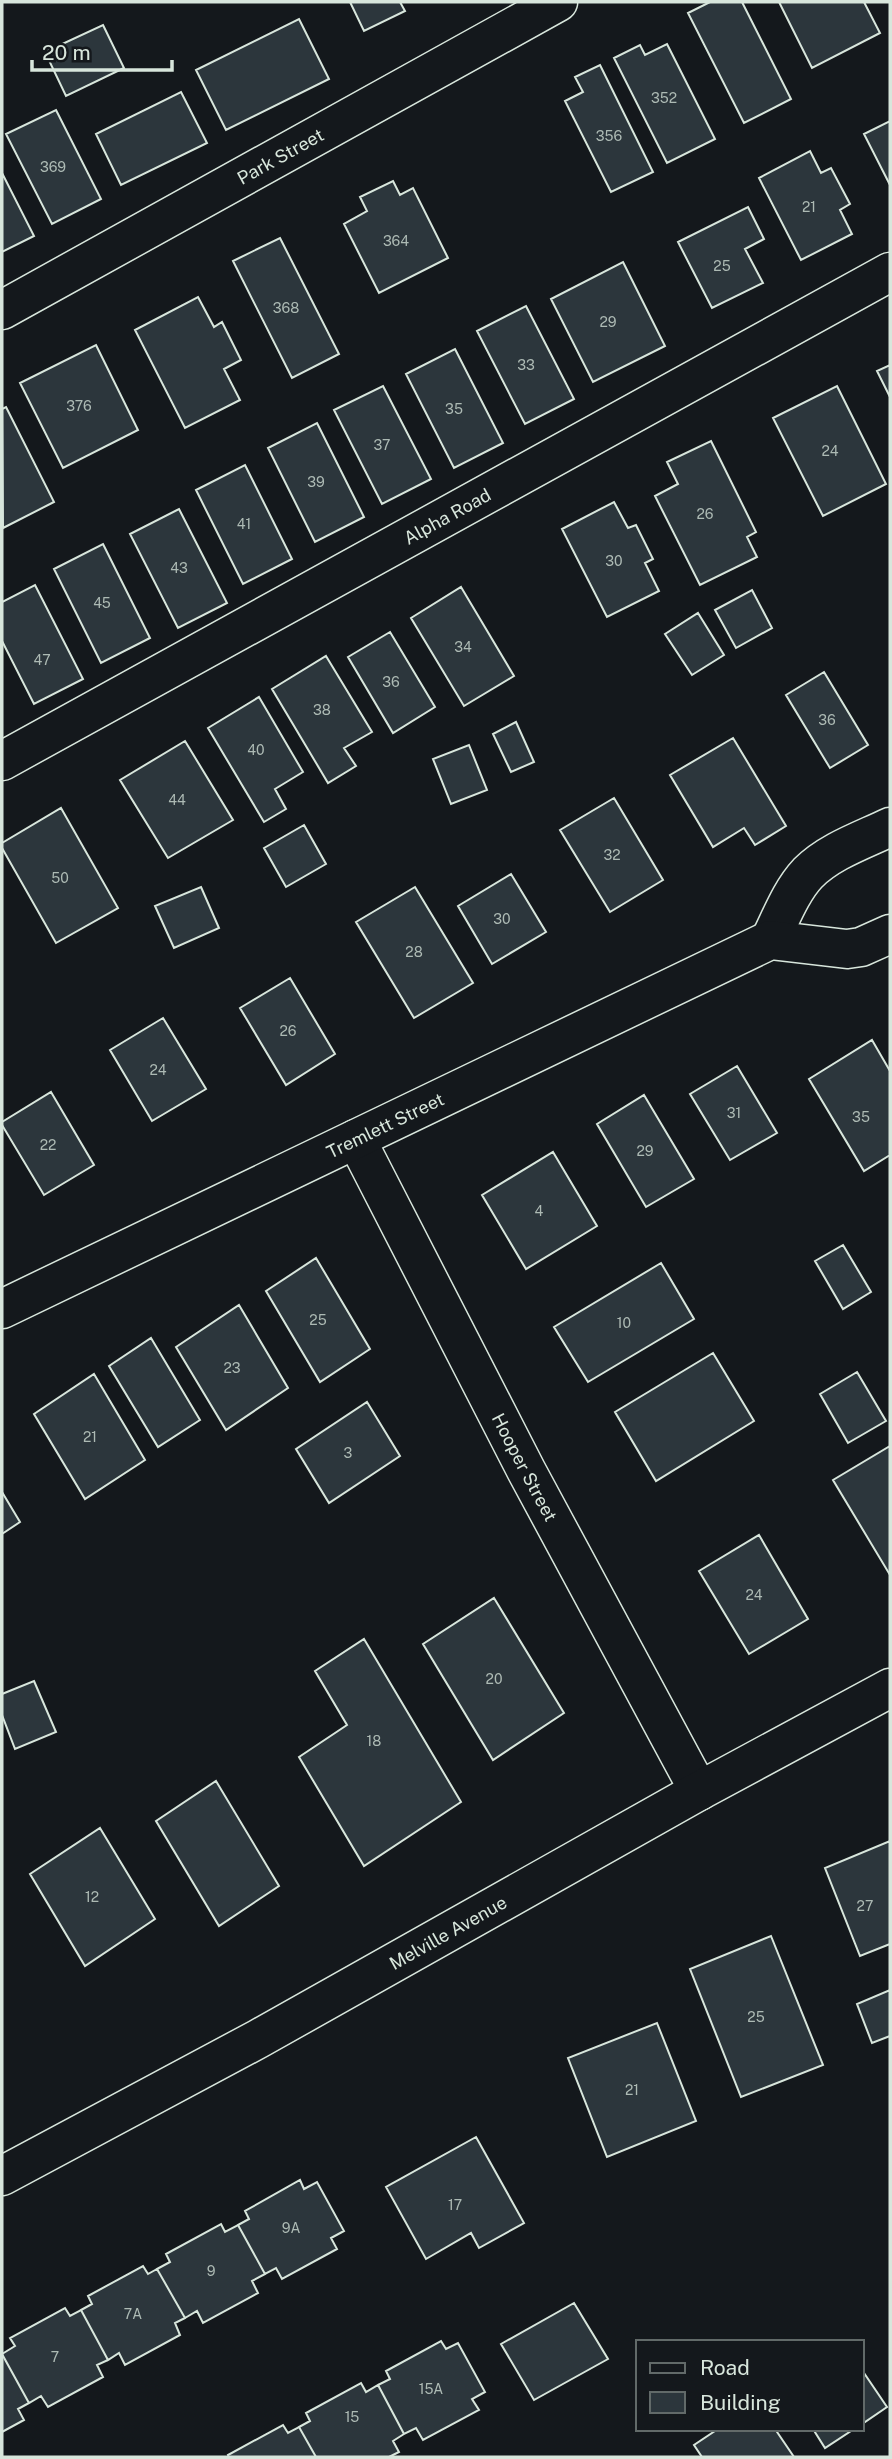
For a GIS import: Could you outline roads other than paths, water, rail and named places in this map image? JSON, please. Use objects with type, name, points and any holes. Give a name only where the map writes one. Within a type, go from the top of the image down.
[{"type":"street","name":"Park Street","points":[[2,310],[558,2]]},
{"type":"street","name":"Alpha Road","points":[[2,761],[890,272]]},
{"type":"street","points":[[890,827],[834,854],[808,873],[770,940],[847,949],[861,947],[890,934]]},
{"type":"street","name":"Tremlett Street","points":[[2,1309],[770,940]]},
{"type":"street","name":"Hooper Street","points":[[356,1139],[526,1470],[699,1791]]},
{"type":"street","name":"Melville Avenue","points":[[2,2176],[258,2039],[699,1791],[890,1688]]}]
